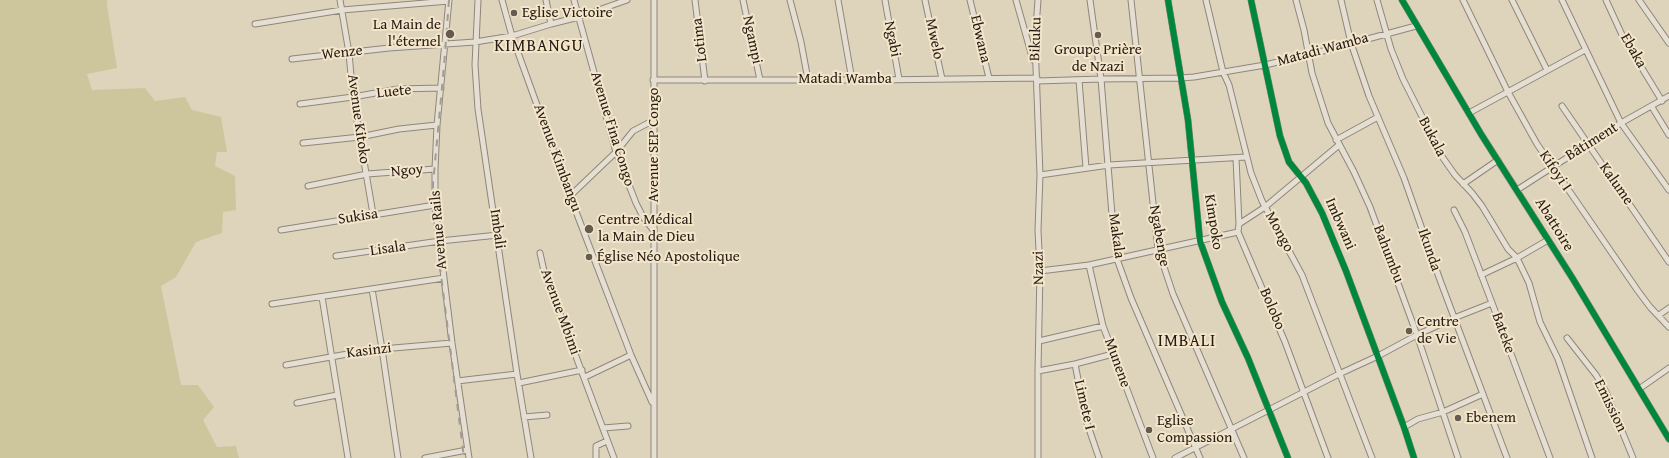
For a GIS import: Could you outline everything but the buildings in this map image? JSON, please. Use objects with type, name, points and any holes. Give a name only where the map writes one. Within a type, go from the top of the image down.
[{"type":"street","name":"Avenue Kitoko","points":[[340,0],[349,53],[353,97],[373,214]]},
{"type":"street","name":"Imbali","points":[[478,0],[475,42],[475,72],[478,109],[498,235],[517,374],[531,458]]},
{"type":"street","name":"Avenue Kimbangu","points":[[502,0],[512,36],[570,196],[631,355],[653,404]]},
{"type":"street","points":[[546,0],[551,24]]},
{"type":"street","name":"Avenue Fina Congo","points":[[574,0],[616,152],[636,203],[650,227],[654,231]]},
{"type":"street","name":"Wenze","points":[[292,59],[446,43],[475,42],[512,36],[579,17],[625,0]]},
{"type":"street","name":"Avenue SEP Congo","points":[[654,0],[654,458]]},
{"type":"street","name":"Lotima","points":[[695,0],[705,81]]},
{"type":"street","name":"Ngampi","points":[[743,0],[760,80]]},
{"type":"street","points":[[790,0],[801,42],[808,80]]},
{"type":"street","points":[[838,0],[852,80]]},
{"type":"street","name":"Ngabi","points":[[885,0],[899,79]]},
{"type":"street","name":"Mwelo","points":[[926,0],[942,79]]},
{"type":"street","name":"Ebwana","points":[[970,0],[989,78]]},
{"type":"street","points":[[1016,0],[1035,66]]},
{"type":"street","name":"Bikuku","points":[[1037,80],[1034,41],[1038,0]]},
{"type":"street","name":"Makala","points":[[1090,0],[1101,79],[1117,259],[1131,298],[1200,458]]},
{"type":"street","name":"Ngabenge","points":[[1131,0],[1158,249],[1173,294],[1244,458]]},
{"type":"street","name":"Kimpoko","points":[[1168,0],[1188,120],[1200,241],[1222,302],[1248,358],[1288,458]]},
{"type":"street","name":"Mongo","points":[[1206,0],[1223,72],[1229,85],[1246,157],[1256,187],[1302,274],[1372,458]]},
{"type":"street","name":"Imbwani","points":[[1251,0],[1280,136],[1286,156],[1292,168],[1306,183],[1322,213],[1378,356],[1414,458]]},
{"type":"street","name":"Bahumbu","points":[[1296,0],[1304,30],[1308,55],[1328,123],[1354,172],[1370,207],[1417,335],[1458,458]]},
{"type":"street","name":"Ikunda","points":[[1341,0],[1351,43],[1378,117],[1404,178],[1506,458]]},
{"type":"street","name":"Bukala","points":[[1377,0],[1403,79],[1443,158],[1454,175],[1472,193],[1482,206],[1508,248],[1517,258]]},
{"type":"street","name":"Abattoire","points":[[1402,0],[1416,26],[1669,439]]},
{"type":"street","name":"Kifoyi I","points":[[1463,0],[1508,92],[1537,144],[1638,291],[1650,307],[1669,327]]},
{"type":"street","points":[[1512,0],[1547,70]]},
{"type":"street","points":[[1562,0],[1585,50],[1622,123],[1669,190]]},
{"type":"street","name":"Ebaka","points":[[1606,0],[1623,38],[1662,101]]},
{"type":"street","points":[[1639,0],[1669,43]]},
{"type":"street","points":[[255,24],[342,10],[449,1]]},
{"type":"street","name":"Avenue Rails","points":[[449,1],[437,125],[435,205],[457,381],[469,458]]},
{"type":"street","name":"Matadi Wamba","points":[[653,80],[705,81],[989,78],[1079,80],[1180,78],[1265,65],[1416,26]]},
{"type":"street","points":[[1469,113],[1585,50]]},
{"type":"street","name":"Nzazi","points":[[1037,80],[1040,175],[1038,230],[1040,271],[1038,458]]},
{"type":"street","points":[[1079,80],[1086,168]]},
{"type":"street","name":"Luete","points":[[300,104],[398,90],[441,88]]},
{"type":"street","name":"Bâtiment","points":[[1517,190],[1622,123],[1669,96]]},
{"type":"street","name":"Kalume","points":[[1562,106],[1669,262]]},
{"type":"street","points":[[1652,107],[1669,136]]},
{"type":"street","points":[[1336,140],[1378,117]]},
{"type":"street","points":[[570,196],[616,152],[633,131],[654,120]]},
{"type":"street","points":[[303,143],[360,137],[398,129],[437,125]]},
{"type":"street","points":[[1239,224],[1265,206],[1339,146]]},
{"type":"street","points":[[1040,175],[1109,165],[1246,157]]},
{"type":"street","name":"Bolobo","points":[[1236,158],[1239,224],[1238,232],[1267,297],[1328,458]]},
{"type":"street","points":[[1463,184],[1498,160]]},
{"type":"street","name":"Ngoy","points":[[308,186],[367,174],[435,169]]},
{"type":"street","name":"Sukisa","points":[[281,230],[435,205]]},
{"type":"street","name":"Bateke","points":[[1454,210],[1465,232],[1550,458]]},
{"type":"street","points":[[1040,271],[1089,265],[1238,232]]},
{"type":"street","name":"Lisala","points":[[336,256],[440,241],[498,235]]},
{"type":"street","points":[[1481,275],[1517,258],[1548,240]]},
{"type":"street","name":"Avenue Mbimi","points":[[540,252],[544,271],[585,377],[614,458]]},
{"type":"street","points":[[1517,258],[1529,283],[1540,322],[1558,358],[1592,458]]},
{"type":"street","name":"Munene","points":[[1089,265],[1103,326],[1153,458]]},
{"type":"street","points":[[272,304],[322,298],[444,278]]},
{"type":"street","points":[[372,289],[398,458]]},
{"type":"street","points":[[322,298],[333,356],[337,395],[348,458]]},
{"type":"street","points":[[1175,458],[1417,335],[1492,303]]},
{"type":"street","points":[[1659,315],[1669,308]]},
{"type":"street","points":[[1039,341],[1103,326]]},
{"type":"street","name":"Emission","points":[[1567,338],[1596,375],[1606,392],[1633,458]]},
{"type":"street","name":"Kasinzi","points":[[286,365],[382,349],[452,343]]},
{"type":"street","points":[[1075,364],[1113,354]]},
{"type":"street","points":[[585,377],[631,355]]},
{"type":"street","name":"Limete I","points":[[1038,371],[1075,364],[1086,420],[1099,458]]},
{"type":"street","points":[[1639,390],[1669,368]]},
{"type":"street","points":[[519,383],[582,370]]},
{"type":"street","points":[[457,381],[517,374]]},
{"type":"street","points":[[1404,427],[1418,419],[1443,412],[1483,394]]},
{"type":"street","points":[[297,403],[337,395]]},
{"type":"street","points":[[524,417],[547,415]]},
{"type":"street","points":[[603,428],[628,426]]},
{"type":"street","points":[[596,458],[596,446],[607,441]]},
{"type":"street","points":[[425,458],[467,450]]},
{"type":"shaded area","points":[[0,0],[107,0],[117,68],[87,74],[92,90],[145,88],[155,101],[185,97],[192,110],[221,117],[227,152],[217,152],[215,166],[235,176],[236,210],[223,212],[222,233],[196,242],[176,277],[161,286],[181,385],[198,385],[214,407],[203,420],[217,447],[236,446],[239,458],[0,458]]},
{"type":"railway","points":[[449,0],[433,184],[434,219],[464,458]]},
{"type":"cycle path","points":[[1168,0],[1188,120],[1200,241],[1222,302],[1248,358],[1288,458]]},
{"type":"cycle path","points":[[1251,0],[1280,136],[1289,162],[1306,183],[1322,213],[1346,271],[1414,458]]},
{"type":"cycle path","points":[[1402,0],[1481,134],[1573,279],[1669,439]]},
{"type":"place","name":"Eglise Victoire","points":[[514,13]]},
{"type":"place","name":"La Main de l'éternel","points":[[450,34]]},
{"type":"place","name":"Groupe Prière de Nzazi","points":[[1098,35]]},
{"type":"place","name":"Centre Médical la Main de Dieu","points":[[589,229]]},
{"type":"place","name":"Église Néo Apostolique","points":[[589,257]]},
{"type":"place","name":"Centre de Vie","points":[[1409,331]]},
{"type":"place","name":"Ebenem","points":[[1458,418]]},
{"type":"place","name":"Eglise Compassion","points":[[1149,430]]},
{"type":"district","name":"KIMBANGU","points":[[539,47]]},
{"type":"district","name":"IMBALI","points":[[1187,342]]}]
